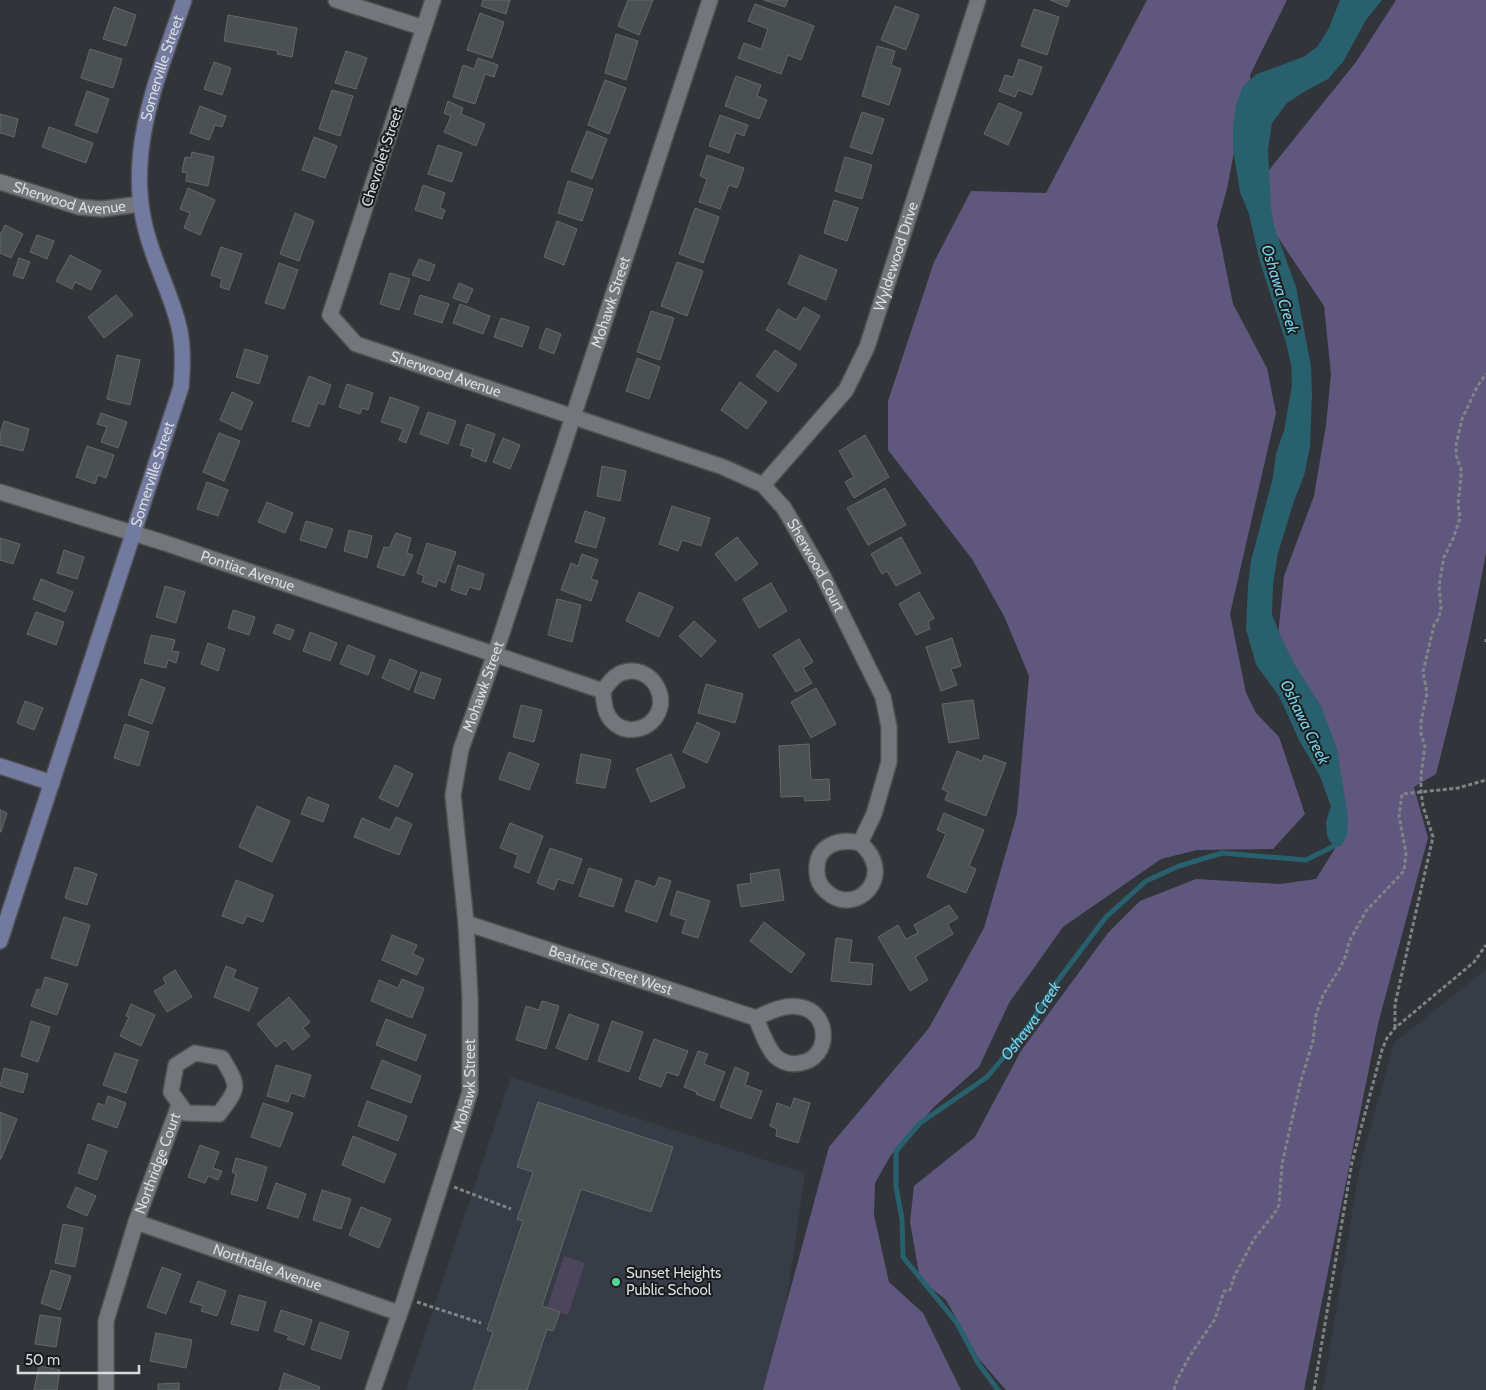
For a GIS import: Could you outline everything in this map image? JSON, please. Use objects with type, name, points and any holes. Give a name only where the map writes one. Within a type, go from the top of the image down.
[{"type":"street","name":"Somerville Street","points":[[0,941],[181,387],[183,357],[179,324],[150,244],[140,204],[139,163],[143,129],[184,0]]},
{"type":"street","points":[[336,0],[424,28]]},
{"type":"street","name":"Chevrolet Street","points":[[330,314],[433,0]]},
{"type":"street","name":"Mohawk Street","points":[[373,1390],[405,1298],[470,1092],[470,997],[466,923],[453,795],[461,749],[495,654],[710,0]]},
{"type":"street","name":"Wyldewood Drive","points":[[763,485],[846,390],[867,348],[978,0]]},
{"type":"street","name":"Sherwood Avenue","points":[[0,182],[79,207],[102,209],[140,204]]},
{"type":"street","name":"Sherwood Avenue","points":[[330,314],[356,344],[573,417]]},
{"type":"street","name":"Sherwood Court","points":[[573,417],[723,467],[763,485],[784,508],[818,566],[882,697],[889,727],[889,762],[874,814],[860,843]]},
{"type":"street","name":"Pontiac Avenue","points":[[0,492],[134,533],[603,690]]},
{"type":"street","points":[[0,766],[52,783]]},
{"type":"street","name":"Beatrice Street West","points":[[466,923],[756,1018]]},
{"type":"street","points":[[800,1007],[809,1010],[822,1024],[823,1042],[813,1058],[804,1063],[785,1062],[777,1058],[771,1051],[756,1018],[778,1008],[800,1007]]},
{"type":"street","name":"Northridge Court","points":[[195,1053],[222,1058],[235,1080],[233,1094],[219,1114],[186,1113],[179,1105],[171,1092],[176,1066],[195,1053]]},
{"type":"street","name":"Northridge Court","points":[[106,1390],[106,1321],[136,1222],[179,1105]]},
{"type":"street","name":"Northdale Avenue","points":[[136,1222],[399,1313]]},
{"type":"path","points":[[1395,1028],[1395,1004],[1433,837],[1423,806],[1421,792],[1425,746],[1421,734],[1421,722],[1423,704],[1427,693],[1423,672],[1434,626],[1439,618],[1441,607],[1439,586],[1444,557],[1460,518],[1458,504],[1462,478],[1456,455],[1456,446],[1465,412],[1476,387],[1486,374]]},
{"type":"path","points":[[1174,1390],[1189,1357],[1216,1318],[1224,1291],[1229,1291],[1232,1287],[1232,1281],[1254,1238],[1279,1206],[1282,1164],[1312,1041],[1316,1015],[1323,995],[1346,955],[1356,926],[1366,910],[1404,871],[1406,853],[1400,816],[1402,794],[1458,788],[1486,780]]},
{"type":"path","points":[[1314,1390],[1352,1162],[1382,1050],[1387,1038],[1395,1028],[1474,962],[1486,945]]},
{"type":"path","points":[[442,1183],[511,1210]]},
{"type":"path","points":[[405,1298],[481,1324]]},
{"type":"shaded area","points":[[1147,0],[1287,0],[1250,75],[1253,100],[1238,131],[1227,189],[1217,225],[1233,304],[1267,368],[1276,413],[1230,614],[1246,693],[1256,713],[1279,737],[1305,814],[1273,849],[1197,850],[1161,859],[1063,927],[1009,1003],[979,1067],[934,1107],[891,1155],[875,1183],[874,1215],[889,1282],[923,1313],[961,1390],[763,1390],[829,1147],[929,1028],[984,928],[1017,814],[1029,676],[1004,616],[972,559],[888,450],[888,401],[934,262],[971,191],[1046,193]]},
{"type":"shaded area","points":[[1396,0],[1486,0],[1486,553],[1463,664],[1436,774],[1414,787],[1428,838],[1378,1024],[1304,1390],[1006,1390],[979,1359],[946,1300],[920,1279],[910,1222],[914,1186],[975,1137],[1021,1051],[1108,933],[1140,901],[1196,879],[1280,884],[1316,879],[1341,839],[1331,770],[1278,636],[1284,576],[1314,496],[1326,425],[1331,374],[1324,306],[1271,227],[1267,208],[1269,170],[1356,62]]},
{"type":"shaded area","points":[[1486,969],[1486,1390],[1323,1390],[1360,1165],[1394,1043]]},
{"type":"shaded area","name":"Sunset Heights Public School","points":[[511,1077],[805,1173],[774,1390],[406,1390]]},
{"type":"shaded area","points":[[564,1256],[585,1263],[568,1315],[547,1308]]},
{"type":"water","points":[[1340,0],[1382,0],[1366,20],[1343,62],[1328,79],[1287,103],[1272,123],[1268,150],[1271,208],[1274,226],[1296,287],[1311,366],[1312,394],[1310,447],[1304,476],[1278,553],[1273,585],[1272,615],[1295,665],[1321,706],[1337,749],[1348,817],[1347,835],[1341,846],[1335,847],[1327,835],[1326,822],[1331,806],[1319,774],[1300,742],[1279,696],[1256,665],[1246,629],[1251,561],[1273,477],[1276,453],[1284,431],[1292,385],[1291,364],[1286,343],[1260,262],[1249,214],[1240,192],[1233,149],[1233,126],[1236,105],[1243,86],[1257,74],[1303,57],[1317,47],[1328,30]]},
{"type":"building","points":[[483,0],[510,0],[506,14],[481,6]]},
{"type":"building","points":[[628,0],[653,0],[639,35],[618,26]]},
{"type":"building","points":[[764,0],[788,0],[785,7]]},
{"type":"building","points":[[1050,0],[1070,0],[1067,7]]},
{"type":"building","points":[[755,4],[814,26],[801,60],[788,55],[781,74],[738,58],[744,43],[761,49],[768,29],[748,21]]},
{"type":"building","points":[[895,6],[919,15],[906,50],[881,40]]},
{"type":"building","points":[[114,7],[136,15],[126,46],[103,39]]},
{"type":"building","points":[[1034,9],[1059,17],[1047,55],[1021,46]]},
{"type":"building","points":[[480,13],[504,22],[492,58],[467,50]]},
{"type":"building","points":[[228,15],[297,28],[292,57],[277,54],[278,51],[224,41]]},
{"type":"building","points":[[616,34],[638,41],[626,80],[605,73]]},
{"type":"building","points":[[877,46],[895,51],[891,65],[901,69],[889,105],[862,96]]},
{"type":"building","points":[[90,49],[122,59],[113,88],[81,78]]},
{"type":"building","points":[[346,51],[367,58],[356,89],[335,83]]},
{"type":"building","points":[[478,58],[498,65],[494,77],[485,74],[475,104],[453,97],[463,65],[474,69]]},
{"type":"building","points":[[1019,59],[1042,67],[1032,95],[1018,90],[1015,97],[999,91],[1005,75],[1013,77]]},
{"type":"building","points":[[214,62],[231,68],[222,95],[204,89]]},
{"type":"building","points":[[736,76],[761,85],[757,96],[767,100],[759,119],[725,106]]},
{"type":"building","points":[[605,80],[626,88],[609,134],[588,125]]},
{"type":"building","points":[[332,90],[353,96],[340,136],[319,129]]},
{"type":"building","points":[[87,91],[109,99],[97,133],[75,125]]},
{"type":"building","points":[[448,101],[463,108],[461,114],[485,124],[476,146],[444,132],[451,116],[444,113]]},
{"type":"building","points":[[999,103],[1022,113],[1008,145],[984,134]]},
{"type":"building","points":[[200,106],[226,116],[222,127],[215,125],[209,140],[190,133]]},
{"type":"building","points":[[862,112],[884,119],[872,154],[850,147]]},
{"type":"building","points":[[0,114],[18,119],[14,137],[0,133]]},
{"type":"building","points":[[720,115],[748,125],[744,136],[736,133],[729,153],[709,146]]},
{"type":"building","points":[[49,127],[93,143],[86,163],[42,147]]},
{"type":"building","points":[[587,131],[607,139],[592,179],[571,171]]},
{"type":"building","points":[[314,137],[337,146],[325,178],[302,170]]},
{"type":"building","points":[[438,145],[462,153],[452,182],[428,174]]},
{"type":"building","points":[[192,152],[214,157],[208,186],[186,181],[187,173],[182,172],[185,157],[191,158]]},
{"type":"building","points":[[707,155],[744,168],[737,188],[729,185],[720,209],[699,202],[707,179],[700,176]]},
{"type":"building","points":[[845,157],[872,165],[862,199],[835,191]]},
{"type":"building","points":[[568,181],[593,189],[582,221],[558,213]]},
{"type":"building","points":[[423,185],[445,193],[440,208],[445,210],[442,219],[415,210]]},
{"type":"building","points":[[188,188],[215,200],[200,235],[184,228],[190,213],[180,209]]},
{"type":"building","points":[[834,200],[858,208],[847,241],[824,233]]},
{"type":"building","points":[[695,208],[719,217],[703,263],[679,254]]},
{"type":"building","points":[[295,213],[314,221],[299,261],[280,254]]},
{"type":"building","points":[[557,221],[577,229],[564,265],[544,257]]},
{"type":"building","points":[[5,225],[23,234],[11,258],[0,253],[0,235]]},
{"type":"building","points":[[37,235],[54,241],[47,259],[30,252]]},
{"type":"building","points":[[221,247],[242,254],[229,290],[220,287],[222,279],[211,275]]},
{"type":"building","points":[[70,255],[101,271],[91,290],[75,282],[72,289],[56,281]]},
{"type":"building","points":[[800,255],[837,270],[826,300],[788,284]]},
{"type":"building","points":[[19,258],[30,262],[23,279],[13,275]]},
{"type":"building","points":[[419,259],[435,265],[429,281],[412,275]]},
{"type":"building","points":[[677,262],[703,271],[687,316],[661,306]]},
{"type":"building","points":[[279,263],[298,270],[284,309],[265,303]]},
{"type":"building","points":[[390,273],[410,279],[399,310],[380,304]]},
{"type":"building","points":[[459,283],[473,289],[467,303],[453,298]]},
{"type":"building","points":[[116,295],[133,315],[104,338],[88,317]]},
{"type":"building","points":[[420,295],[449,304],[442,323],[414,314]]},
{"type":"building","points":[[460,304],[490,316],[483,334],[453,323]]},
{"type":"building","points":[[804,307],[820,316],[800,350],[766,330],[778,309],[796,320]]},
{"type":"building","points":[[651,311],[674,318],[660,360],[637,352]]},
{"type":"building","points":[[501,318],[529,327],[522,347],[494,337]]},
{"type":"building","points":[[546,328],[561,334],[554,354],[539,348]]},
{"type":"building","points":[[245,349],[268,356],[259,384],[236,377]]},
{"type":"building","points":[[775,350],[797,365],[778,392],[756,376]]},
{"type":"building","points":[[117,355],[140,360],[130,405],[107,399]]},
{"type":"building","points":[[637,358],[660,367],[649,399],[626,391]]},
{"type":"building","points":[[309,376],[331,385],[324,405],[318,403],[309,427],[292,421]]},
{"type":"building","points":[[740,382],[767,402],[747,429],[721,410]]},
{"type":"building","points":[[347,384],[373,393],[368,410],[362,408],[360,414],[339,407]]},
{"type":"building","points":[[232,392],[253,402],[241,430],[220,420]]},
{"type":"building","points":[[390,397],[419,407],[406,443],[399,440],[403,429],[381,422]]},
{"type":"building","points":[[428,412],[456,421],[448,444],[420,434]]},
{"type":"building","points":[[101,413],[127,422],[118,448],[101,442],[107,427],[97,424]]},
{"type":"building","points":[[4,421],[29,429],[23,451],[0,445],[0,435]]},
{"type":"building","points":[[467,424],[495,434],[486,462],[471,456],[473,449],[460,445]]},
{"type":"building","points":[[219,433],[240,441],[224,481],[203,472]]},
{"type":"building","points":[[865,435],[889,477],[854,498],[845,482],[854,477],[839,451]]},
{"type":"building","points":[[503,438],[520,445],[510,469],[493,462]]},
{"type":"building","points":[[87,446],[114,455],[106,478],[98,475],[95,484],[76,477]]},
{"type":"building","points":[[602,466],[626,471],[620,501],[597,496]]},
{"type":"building","points":[[207,482],[228,490],[218,516],[197,509]]},
{"type":"building","points":[[885,488],[906,525],[868,545],[847,508]]},
{"type":"building","points":[[267,502],[293,513],[285,533],[258,522]]},
{"type":"building","points":[[672,506],[710,518],[701,546],[682,540],[678,551],[659,544]]},
{"type":"building","points":[[585,511],[605,518],[596,548],[575,542]]},
{"type":"building","points":[[306,521],[333,529],[326,548],[300,540]]},
{"type":"building","points":[[349,530],[372,536],[367,558],[344,551]]},
{"type":"building","points":[[396,533],[411,538],[407,553],[413,555],[404,576],[377,567],[384,547],[389,548]]},
{"type":"building","points":[[737,537],[758,564],[736,581],[715,554]]},
{"type":"building","points":[[901,537],[921,573],[896,586],[887,571],[882,574],[871,554]]},
{"type":"building","points":[[0,538],[20,544],[13,564],[0,560]]},
{"type":"building","points":[[427,543],[456,552],[445,583],[438,580],[436,587],[422,582],[424,576],[417,573]]},
{"type":"building","points":[[64,550],[84,557],[77,579],[57,573]]},
{"type":"building","points":[[582,554],[598,560],[591,579],[598,581],[591,601],[561,590],[571,563],[578,566]]},
{"type":"building","points":[[458,565],[484,574],[480,590],[469,587],[466,595],[451,590]]},
{"type":"building","points":[[41,579],[73,592],[65,612],[33,599]]},
{"type":"building","points":[[771,583],[787,611],[759,628],[743,599]]},
{"type":"building","points":[[165,586],[185,592],[176,623],[156,617]]},
{"type":"building","points":[[639,592],[673,607],[659,637],[626,621]]},
{"type":"building","points":[[919,592],[934,618],[928,622],[930,629],[916,635],[899,604]]},
{"type":"building","points":[[557,599],[581,605],[572,642],[548,635]]},
{"type":"building","points":[[233,610],[255,617],[249,635],[228,628]]},
{"type":"building","points":[[36,612],[64,622],[56,645],[27,634]]},
{"type":"building","points":[[694,621],[716,641],[701,657],[679,636]]},
{"type":"building","points":[[277,624],[294,630],[290,640],[273,633]]},
{"type":"building","points":[[310,632],[337,643],[330,661],[303,651]]},
{"type":"building","points":[[151,635],[175,640],[172,651],[179,652],[176,663],[168,660],[166,668],[144,663]]},
{"type":"building","points":[[952,638],[961,666],[951,669],[957,685],[941,691],[926,647]]},
{"type":"building","points":[[799,639],[813,662],[803,668],[812,683],[796,692],[773,655]]},
{"type":"building","points":[[208,643],[225,649],[218,671],[201,664]]},
{"type":"building","points":[[348,645],[375,656],[368,675],[340,664]]},
{"type":"building","points":[[390,659],[417,671],[409,690],[382,678]]},
{"type":"building","points":[[421,672],[441,679],[434,699],[414,692]]},
{"type":"building","points":[[141,679],[165,688],[152,724],[128,715]]},
{"type":"building","points":[[706,684],[743,694],[735,723],[698,713]]},
{"type":"building","points":[[816,688],[836,724],[811,738],[791,702]]},
{"type":"building","points":[[973,700],[979,738],[949,743],[942,704]]},
{"type":"building","points":[[25,701],[43,708],[34,730],[17,723]]},
{"type":"building","points":[[521,705],[542,710],[534,742],[513,737]]},
{"type":"building","points":[[697,722],[720,733],[707,763],[683,752]]},
{"type":"building","points":[[125,724],[149,732],[139,766],[114,758]]},
{"type":"building","points":[[809,744],[811,780],[829,779],[830,800],[805,801],[804,796],[781,797],[779,746]]},
{"type":"building","points":[[957,751],[982,761],[984,755],[1006,763],[986,816],[945,800],[948,792],[942,789]]},
{"type":"building","points":[[509,752],[539,764],[529,790],[499,779]]},
{"type":"building","points":[[581,754],[611,760],[605,788],[576,783]]},
{"type":"building","points":[[671,754],[685,787],[651,802],[636,769]]},
{"type":"building","points":[[395,765],[413,774],[398,807],[379,798]]},
{"type":"building","points":[[308,797],[329,805],[323,822],[301,814]]},
{"type":"building","points":[[257,806],[290,821],[272,862],[239,847]]},
{"type":"building","points":[[0,810],[7,813],[1,832],[0,832]]},
{"type":"building","points":[[944,813],[984,830],[969,866],[976,869],[966,893],[927,877],[946,834],[937,830]]},
{"type":"building","points":[[396,817],[412,824],[399,855],[354,837],[362,818],[390,830]]},
{"type":"building","points":[[510,823],[543,836],[529,873],[514,867],[518,855],[500,848]]},
{"type":"building","points":[[550,848],[582,859],[573,884],[558,879],[554,890],[537,883]]},
{"type":"building","points":[[75,867],[97,874],[87,905],[65,898]]},
{"type":"building","points":[[589,868],[622,879],[613,907],[579,896]]},
{"type":"building","points":[[779,869],[784,900],[741,907],[737,885],[751,883],[750,874]]},
{"type":"building","points":[[659,877],[671,881],[657,922],[625,911],[636,880],[655,887]]},
{"type":"building","points":[[236,880],[273,895],[263,922],[247,916],[243,924],[222,916]]},
{"type":"building","points":[[677,891],[710,901],[698,938],[682,933],[686,920],[670,915]]},
{"type":"building","points":[[949,905],[958,918],[948,924],[953,934],[915,957],[928,980],[910,991],[878,937],[898,925],[906,939],[918,933],[914,925]]},
{"type":"building","points":[[64,917],[90,925],[77,966],[51,958]]},
{"type":"building","points":[[764,922],[805,954],[791,973],[750,941]]},
{"type":"building","points":[[392,935],[417,945],[413,954],[424,959],[417,975],[382,960]]},
{"type":"building","points":[[836,938],[852,940],[849,962],[873,964],[871,985],[831,981]]},
{"type":"building","points":[[226,966],[236,970],[233,978],[258,988],[249,1011],[214,997]]},
{"type":"building","points":[[175,970],[192,997],[167,1012],[154,991],[166,984],[163,978]]},
{"type":"building","points":[[45,977],[68,984],[57,1015],[31,1006],[37,989],[41,990]]},
{"type":"building","points":[[402,979],[424,988],[412,1018],[371,1001],[379,980],[398,988]]},
{"type":"building","points":[[289,997],[310,1022],[303,1028],[310,1036],[293,1050],[285,1040],[276,1047],[257,1024]]},
{"type":"building","points":[[542,1001],[559,1006],[546,1049],[516,1040],[526,1006],[539,1010]]},
{"type":"building","points":[[131,1004],[155,1015],[141,1046],[120,1036],[129,1017],[126,1016]]},
{"type":"building","points":[[569,1014],[599,1025],[587,1060],[556,1048]]},
{"type":"building","points":[[386,1019],[426,1035],[416,1061],[376,1045]]},
{"type":"building","points":[[31,1021],[50,1027],[38,1062],[21,1056]]},
{"type":"building","points":[[612,1021],[643,1032],[629,1072],[598,1061]]},
{"type":"building","points":[[654,1039],[688,1051],[678,1076],[667,1072],[661,1087],[639,1079]]},
{"type":"building","points":[[698,1051],[708,1054],[704,1064],[725,1072],[714,1101],[684,1087]]},
{"type":"building","points":[[115,1053],[138,1060],[126,1093],[103,1085]]},
{"type":"building","points":[[382,1060],[421,1076],[411,1103],[371,1088]]},
{"type":"building","points":[[276,1065],[311,1075],[304,1097],[291,1093],[288,1102],[267,1096]]},
{"type":"building","points":[[735,1067],[749,1073],[745,1085],[762,1091],[751,1119],[720,1107]]},
{"type":"building","points":[[4,1068],[28,1074],[23,1093],[0,1086]]},
{"type":"building","points":[[108,1096],[126,1103],[117,1128],[92,1119],[98,1103],[105,1106]]},
{"type":"building","points":[[794,1098],[810,1103],[798,1143],[776,1136],[777,1129],[770,1126],[777,1103],[791,1108]]},
{"type":"building","points":[[367,1101],[407,1116],[398,1141],[358,1126]]},
{"type":"building","points":[[538,1102],[673,1147],[651,1212],[581,1189],[542,1306],[560,1312],[553,1331],[547,1329],[527,1390],[473,1390],[493,1332],[487,1330],[523,1221],[517,1219],[533,1172],[517,1167]]},
{"type":"building","points":[[263,1103],[293,1113],[280,1147],[251,1137]]},
{"type":"building","points":[[0,1112],[17,1119],[1,1159],[0,1159]]},
{"type":"building","points":[[353,1136],[396,1154],[384,1183],[342,1165]]},
{"type":"building","points":[[88,1144],[107,1151],[97,1180],[78,1173]]},
{"type":"building","points":[[200,1145],[219,1152],[213,1168],[222,1171],[218,1180],[208,1176],[205,1183],[188,1177]]},
{"type":"building","points":[[236,1158],[267,1167],[257,1201],[231,1194],[236,1174],[232,1172]]},
{"type":"building","points":[[276,1183],[306,1194],[298,1218],[267,1208]]},
{"type":"building","points":[[76,1187],[96,1196],[87,1216],[67,1207]]},
{"type":"building","points":[[322,1190],[351,1199],[341,1229],[313,1220]]},
{"type":"building","points":[[361,1207],[391,1219],[379,1248],[349,1235]]},
{"type":"building","points":[[63,1224],[83,1228],[75,1267],[55,1263]]},
{"type":"building","points":[[162,1267],[181,1274],[166,1314],[147,1307]]},
{"type":"building","points":[[51,1270],[71,1276],[60,1310],[41,1303]]},
{"type":"building","points":[[198,1281],[226,1291],[217,1316],[201,1311],[203,1306],[190,1302]]},
{"type":"building","points":[[239,1295],[266,1302],[258,1331],[231,1324]]},
{"type":"building","points":[[281,1310],[312,1320],[304,1345],[287,1339],[289,1336],[274,1331]]},
{"type":"building","points":[[40,1315],[61,1318],[56,1347],[35,1344]]},
{"type":"building","points":[[320,1322],[349,1332],[341,1359],[311,1349]]},
{"type":"building","points":[[156,1333],[192,1340],[186,1368],[150,1361]]},
{"type":"building","points":[[39,1366],[60,1370],[57,1390],[34,1390]]},
{"type":"building","points":[[284,1373],[320,1387],[319,1390],[279,1390]]},
{"type":"building","points":[[179,1383],[179,1390],[158,1390],[158,1384]]},
{"type":"waterway","name":"Oshawa Creek","points":[[998,1390],[978,1363],[957,1323],[903,1257],[902,1219],[896,1187],[896,1151],[920,1123],[987,1077],[1030,1024],[1056,983],[1106,917],[1146,881],[1179,866],[1222,853],[1306,860],[1334,846]]},
{"type":"place","name":"Sunset Heights Public School","points":[[616,1282]]}]
